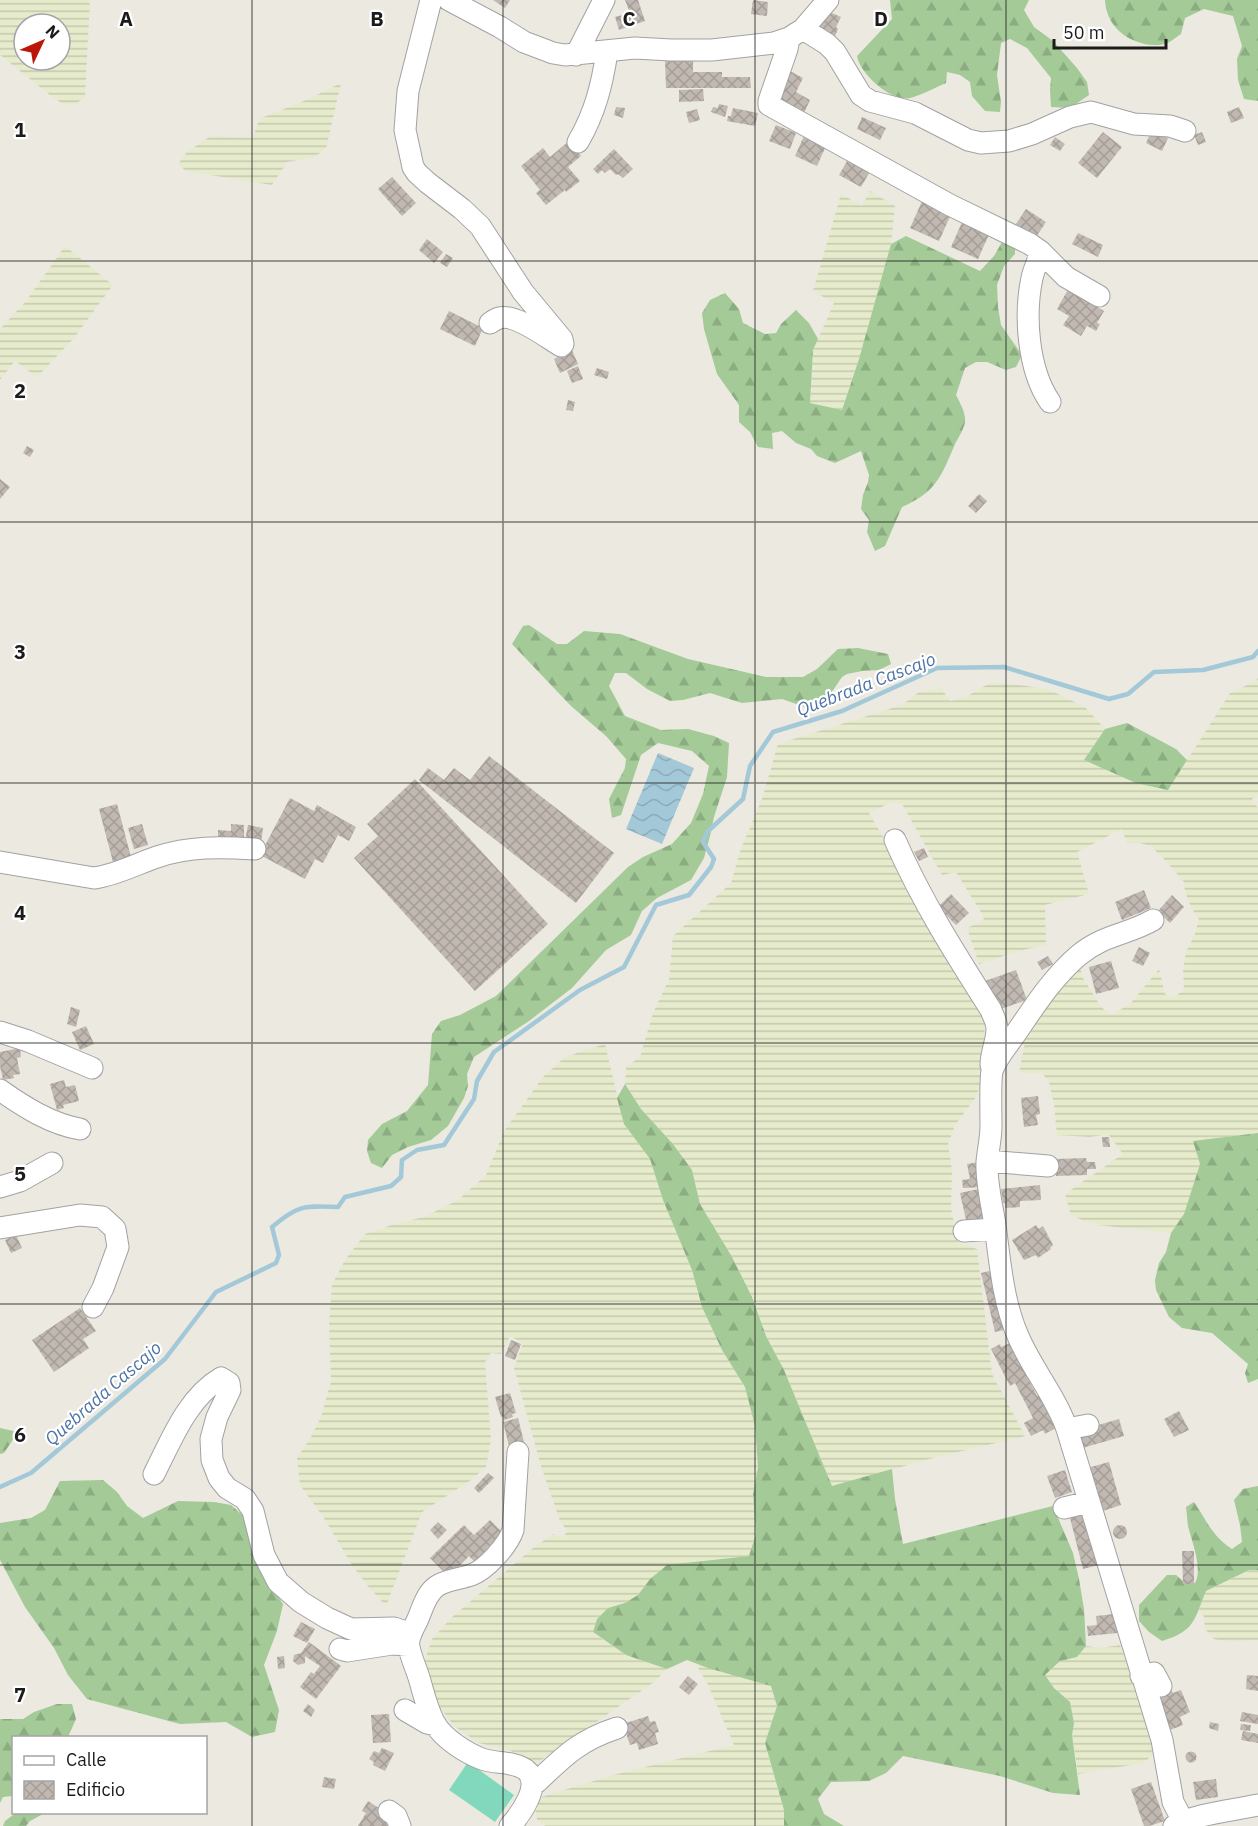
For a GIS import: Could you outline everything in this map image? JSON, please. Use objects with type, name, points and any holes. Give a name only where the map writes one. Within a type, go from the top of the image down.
[{"type":"street","points":[[431,0],[408,92],[405,129],[413,167],[428,183],[480,226],[523,292],[564,344],[561,346],[537,331],[508,318],[499,318],[490,323]]},
{"type":"street","points":[[449,0],[524,42],[553,53],[576,55],[635,48],[712,50],[774,43],[796,34],[826,44],[835,52],[861,95],[870,101],[915,113],[968,140],[981,143],[1009,141],[1032,134],[1070,117],[1091,112],[1134,124],[1170,126],[1185,131]]},
{"type":"street","points":[[576,55],[604,0]]},
{"type":"street","points":[[828,0],[796,34],[787,49],[769,105],[950,205],[1030,244],[1066,277],[1099,296]]},
{"type":"street","points":[[578,142],[594,110],[603,82],[607,52]]},
{"type":"street","points":[[1040,251],[1039,262],[1032,276],[1028,315],[1034,367],[1041,389],[1050,402]]},
{"type":"street","points":[[895,840],[908,871],[936,922],[991,1010],[996,1023],[997,1032],[992,1048],[991,1136],[987,1161],[1005,1289],[1018,1336],[1056,1402],[1078,1427],[1089,1502],[1165,1753],[1169,1785],[1179,1824],[1258,1805]]},
{"type":"street","points":[[0,862],[94,878],[105,877],[182,850],[207,847],[255,849]]},
{"type":"street","points":[[992,1071],[1047,988],[1063,970],[1096,943],[1139,928],[1153,920]]},
{"type":"street","points":[[0,1032],[28,1041],[92,1068]]},
{"type":"street","points":[[0,1090],[44,1116],[67,1127],[80,1129]]},
{"type":"street","points":[[987,1161],[1048,1166]]},
{"type":"street","points":[[0,1187],[20,1181],[52,1163]]},
{"type":"street","points":[[0,1228],[80,1215],[102,1217],[114,1229],[118,1247],[103,1288],[93,1307]]},
{"type":"street","points":[[964,1232],[995,1228]]},
{"type":"street","points":[[154,1474],[192,1405],[207,1386],[220,1378],[229,1383],[230,1390],[217,1417],[211,1439],[212,1460],[219,1478],[228,1488],[245,1499],[253,1511],[264,1555],[278,1582],[301,1602],[351,1629],[394,1628],[409,1639]]},
{"type":"street","points":[[510,1826],[530,1795],[532,1784],[530,1776],[526,1770],[474,1755],[446,1736],[436,1725],[425,1700],[409,1639],[428,1595],[435,1587],[474,1575],[483,1569],[510,1539],[513,1530],[518,1452]]},
{"type":"street","points":[[1064,1508],[1089,1502]]},
{"type":"street","points":[[340,1649],[347,1651],[409,1639]]},
{"type":"street","points":[[1141,1676],[1154,1673],[1161,1686]]},
{"type":"street","points":[[405,1710],[427,1723],[436,1725]]},
{"type":"street","points":[[532,1784],[537,1782],[564,1755],[583,1742],[617,1728]]},
{"type":"green space","points":[[0,0],[90,0],[85,97],[76,104],[64,105],[21,72],[72,72],[72,12],[12,12],[12,65],[0,55]]},
{"type":"green space","points":[[890,0],[1029,0],[1024,10],[1034,27],[1053,41],[1077,68],[1087,82],[1089,95],[1070,108],[1051,107],[1051,78],[1027,48],[1010,39],[1001,43],[997,75],[1001,102],[1000,112],[985,111],[972,96],[970,82],[960,75],[947,72],[946,83],[910,98],[894,96],[870,78],[859,63],[857,56],[892,19]]},
{"type":"green space","points":[[1105,0],[1258,0],[1258,101],[1244,99],[1238,80],[1237,59],[1242,46],[1233,16],[1204,9],[1185,18],[1181,34],[1171,41],[1160,45],[1145,44],[1128,37],[1114,26],[1106,10]]},
{"type":"green space","points":[[341,83],[326,149],[314,157],[287,162],[272,185],[186,171],[178,164],[187,152],[211,136],[253,138],[259,119]]},
{"type":"green space","points":[[870,191],[895,206],[891,244],[859,359],[842,410],[810,403],[813,350],[834,303],[813,291],[841,194],[862,206]]},
{"type":"green space","points":[[906,236],[980,271],[994,256],[1002,242],[1015,243],[1015,254],[1004,266],[997,285],[998,307],[1001,325],[1022,355],[1016,367],[1006,370],[987,362],[976,362],[965,368],[956,395],[964,412],[965,422],[946,466],[930,489],[902,507],[885,546],[875,551],[867,532],[869,520],[861,509],[869,475],[861,451],[835,463],[817,456],[811,449],[796,443],[782,431],[772,433],[773,449],[758,447],[750,432],[739,422],[739,405],[717,374],[704,329],[702,313],[710,300],[725,293],[739,309],[743,323],[765,334],[776,333],[781,324],[796,310],[809,323],[818,339],[813,350],[810,403],[842,410],[859,359],[891,244]]},
{"type":"green space","points":[[65,246],[113,285],[74,338],[37,377],[15,361],[0,380],[0,329],[26,301]]},
{"type":"green space","points":[[529,625],[557,644],[567,644],[584,631],[620,634],[688,659],[766,677],[803,677],[817,669],[838,649],[858,648],[888,654],[891,664],[879,670],[847,674],[842,677],[825,702],[805,707],[782,699],[742,703],[710,693],[670,701],[647,689],[626,673],[615,673],[609,686],[625,716],[661,730],[688,729],[729,743],[727,777],[704,858],[691,880],[657,898],[642,911],[631,935],[606,950],[572,988],[529,1021],[474,1057],[467,1074],[468,1086],[464,1098],[448,1126],[431,1140],[392,1155],[382,1168],[371,1163],[367,1151],[368,1140],[382,1124],[407,1111],[428,1085],[432,1034],[441,1021],[460,1015],[496,996],[628,867],[643,857],[672,844],[691,823],[703,794],[709,766],[692,751],[658,743],[641,755],[621,815],[612,818],[609,799],[625,768],[626,759],[606,736],[571,706],[512,644],[523,626]]},
{"type":"green space","points":[[1258,678],[1258,795],[1252,799],[1258,808],[1258,1133],[1194,1141],[1200,1164],[1184,1215],[1171,1233],[1097,1225],[1071,1216],[1065,1194],[1123,1154],[1108,1134],[1090,1137],[1057,1135],[1049,1082],[1042,1073],[1019,1073],[1029,1021],[1079,964],[1083,978],[1101,1007],[1111,1015],[1130,1004],[1159,969],[1165,994],[1174,998],[1184,989],[1183,971],[1186,952],[1199,919],[1185,892],[1184,882],[1151,846],[1127,843],[1122,829],[1077,852],[1089,894],[1045,905],[1046,945],[1018,951],[979,964],[967,928],[984,920],[956,872],[942,875],[902,804],[892,802],[869,813],[984,1016],[986,1068],[976,1097],[955,1125],[948,1144],[952,1170],[951,1208],[958,1242],[977,1249],[992,1374],[1025,1436],[832,1486],[784,1370],[766,1336],[752,1297],[732,1257],[700,1204],[692,1170],[673,1144],[641,1109],[625,1084],[626,1067],[640,1057],[653,1013],[669,979],[673,936],[731,883],[740,851],[762,799],[778,744],[902,705],[919,692],[941,688],[950,701],[967,696],[990,683],[1014,684],[1050,690],[1085,707],[1105,729],[1084,760],[1168,790],[1230,693]]},
{"type":"green space","points":[[1127,723],[1176,749],[1187,760],[1168,790],[1136,783],[1084,760],[1105,729]]},
{"type":"green space","points":[[605,1044],[624,1124],[650,1159],[663,1200],[692,1270],[702,1307],[722,1350],[745,1387],[755,1426],[758,1467],[753,1495],[756,1534],[749,1556],[710,1561],[650,1579],[638,1595],[625,1603],[608,1608],[597,1619],[593,1633],[626,1655],[667,1669],[654,1682],[537,1763],[509,1750],[479,1743],[454,1726],[435,1701],[424,1662],[432,1639],[451,1618],[533,1548],[553,1534],[563,1538],[567,1531],[560,1521],[541,1466],[514,1368],[523,1343],[510,1336],[501,1354],[491,1353],[485,1362],[491,1440],[486,1467],[471,1480],[422,1512],[386,1606],[350,1562],[324,1518],[300,1485],[297,1458],[321,1417],[331,1381],[329,1325],[332,1285],[345,1260],[365,1234],[424,1217],[458,1200],[486,1175],[504,1131],[543,1077],[565,1057]]},
{"type":"green space","points":[[625,1084],[641,1109],[673,1144],[692,1170],[700,1204],[732,1257],[752,1297],[766,1336],[784,1370],[832,1486],[892,1469],[903,1544],[1053,1506],[1073,1553],[1084,1609],[1086,1646],[1077,1657],[1060,1661],[1045,1675],[1054,1688],[1070,1702],[1080,1795],[1053,1793],[1000,1776],[903,1756],[886,1773],[869,1781],[831,1782],[818,1799],[824,1814],[844,1826],[784,1826],[784,1810],[765,1743],[777,1706],[771,1686],[687,1660],[667,1669],[626,1655],[593,1632],[597,1619],[608,1608],[625,1603],[638,1595],[650,1579],[667,1565],[749,1556],[756,1534],[753,1494],[758,1467],[755,1426],[745,1387],[722,1350],[702,1307],[692,1270],[663,1200],[650,1159],[624,1124],[617,1098]]},
{"type":"green space","points":[[1258,1133],[1258,1379],[1248,1383],[1245,1373],[1248,1364],[1212,1333],[1182,1328],[1169,1317],[1156,1290],[1155,1280],[1171,1233],[1184,1214],[1200,1164],[1193,1141]]},
{"type":"green space","points":[[0,1428],[18,1432],[4,1453],[0,1454]]},
{"type":"green space","points":[[103,1480],[117,1492],[127,1506],[143,1518],[178,1501],[231,1505],[247,1519],[247,1530],[254,1552],[264,1575],[283,1604],[277,1631],[264,1665],[279,1710],[275,1732],[252,1737],[226,1722],[180,1724],[87,1699],[68,1675],[54,1648],[25,1607],[0,1560],[0,1523],[31,1518],[45,1510],[60,1481]]},
{"type":"green space","points":[[1258,1486],[1258,1570],[1249,1570],[1206,1591],[1192,1623],[1181,1633],[1162,1641],[1139,1621],[1139,1605],[1167,1575],[1176,1575],[1184,1582],[1195,1583],[1198,1570],[1186,1507],[1194,1502],[1215,1533],[1232,1549],[1242,1542],[1234,1500],[1243,1489]]},
{"type":"green space","points":[[1250,1570],[1258,1570],[1258,1640],[1227,1642],[1214,1639],[1205,1629],[1204,1617],[1199,1609],[1206,1591]]},
{"type":"green space","points":[[1120,1645],[1137,1689],[1151,1738],[1153,1755],[1143,1763],[1078,1774],[1070,1702],[1054,1688],[1045,1675],[1060,1661],[1077,1657],[1086,1646],[1101,1648]]},
{"type":"green space","points":[[696,1664],[771,1685],[777,1706],[765,1743],[784,1810],[784,1826],[545,1826],[537,1820],[535,1808],[541,1797],[617,1774],[734,1745],[708,1685]]},
{"type":"green space","points":[[57,1704],[72,1704],[76,1719],[68,1736],[12,1736],[12,1796],[3,1797],[0,1803],[0,1719],[23,1719],[34,1712]]},
{"type":"green space","points":[[468,1762],[514,1795],[495,1822],[449,1790]]},
{"type":"green space","points":[[14,1814],[43,1814],[26,1826],[3,1826],[5,1821]]},
{"type":"water","points":[[658,753],[694,768],[662,844],[626,829]]},
{"type":"building","points":[[493,0],[510,0],[505,8]]},
{"type":"building","points":[[625,0],[638,0],[645,21],[619,30],[615,17],[630,13]]},
{"type":"building","points":[[753,0],[768,2],[767,16],[751,14]]},
{"type":"building","points":[[827,11],[841,17],[835,36],[817,32]]},
{"type":"building","points":[[665,59],[693,59],[693,72],[722,72],[722,77],[750,77],[751,88],[666,88]]},
{"type":"building","points":[[790,71],[803,78],[796,92],[810,100],[804,113],[776,99]]},
{"type":"building","points":[[703,89],[704,101],[679,102],[679,90]]},
{"type":"building","points":[[719,104],[728,106],[725,117],[711,112],[713,107],[718,108]]},
{"type":"building","points":[[616,107],[625,108],[623,118],[614,115]]},
{"type":"building","points":[[1239,107],[1244,118],[1231,123],[1227,112]]},
{"type":"building","points":[[733,108],[758,113],[755,126],[727,121]]},
{"type":"building","points":[[697,109],[700,120],[689,123],[686,112]]},
{"type":"building","points":[[862,117],[886,128],[880,140],[857,129]]},
{"type":"building","points":[[776,125],[796,133],[790,149],[769,141]]},
{"type":"building","points":[[1152,130],[1168,138],[1162,151],[1146,143]]},
{"type":"building","points":[[1103,132],[1122,147],[1097,178],[1078,163]]},
{"type":"building","points":[[1202,132],[1206,142],[1198,145],[1194,135]]},
{"type":"building","points":[[804,136],[826,146],[817,166],[795,156]]},
{"type":"building","points":[[1055,137],[1065,144],[1060,151],[1050,145]]},
{"type":"building","points":[[569,141],[581,156],[568,167],[580,181],[546,205],[536,193],[540,190],[521,166],[543,148],[550,157]]},
{"type":"building","points":[[614,149],[633,169],[623,178],[610,169],[605,173],[602,170],[598,174],[593,169]]},
{"type":"building","points":[[850,156],[872,168],[861,187],[839,175]]},
{"type":"building","points":[[392,177],[416,203],[402,216],[378,189]]},
{"type":"building","points":[[923,199],[952,212],[939,241],[910,228]]},
{"type":"building","points":[[1026,209],[1046,222],[1036,237],[1016,224]]},
{"type":"building","points":[[963,220],[991,230],[978,259],[951,247]]},
{"type":"building","points":[[1078,233],[1103,245],[1098,257],[1072,244]]},
{"type":"building","points":[[427,239],[443,252],[434,263],[419,250]]},
{"type":"building","points":[[446,254],[453,258],[447,267],[440,263]]},
{"type":"building","points":[[1070,286],[1097,302],[1095,306],[1104,311],[1097,323],[1100,324],[1096,331],[1087,326],[1081,336],[1063,325],[1069,316],[1057,309]]},
{"type":"building","points":[[449,311],[483,328],[475,346],[440,329]]},
{"type":"building","points":[[572,350],[578,364],[560,373],[554,359]]},
{"type":"building","points":[[578,366],[583,379],[572,383],[567,371]]},
{"type":"building","points":[[597,368],[609,372],[607,379],[594,375]]},
{"type":"building","points":[[568,400],[575,402],[573,411],[566,410]]},
{"type":"building","points":[[27,446],[34,450],[30,457],[23,453]]},
{"type":"building","points":[[0,479],[10,487],[0,499]]},
{"type":"building","points":[[979,494],[987,501],[976,513],[968,506]]},
{"type":"building","points":[[489,756],[614,853],[576,903],[419,780],[428,768],[444,780],[454,768],[470,780]]},
{"type":"building","points":[[415,779],[548,924],[475,991],[354,858],[378,836],[367,824]]},
{"type":"building","points":[[290,798],[314,811],[317,805],[356,827],[349,841],[338,835],[323,863],[315,859],[305,879],[260,855]]},
{"type":"building","points":[[117,804],[131,857],[113,862],[99,809]]},
{"type":"building","points":[[142,824],[148,845],[134,849],[128,828]]},
{"type":"building","points":[[231,824],[244,825],[244,838],[218,842],[218,830],[231,831]]},
{"type":"building","points":[[248,825],[263,828],[261,843],[245,841]]},
{"type":"building","points":[[924,848],[928,857],[919,861],[914,852]]},
{"type":"building","points":[[1144,890],[1151,908],[1122,920],[1115,902]]},
{"type":"building","points":[[951,894],[969,913],[956,925],[938,907]]},
{"type":"building","points":[[1172,895],[1184,907],[1170,923],[1158,911]]},
{"type":"building","points":[[1139,947],[1150,953],[1143,966],[1132,961]]},
{"type":"building","points":[[1048,956],[1053,964],[1042,970],[1037,962]]},
{"type":"building","points":[[1111,961],[1119,988],[1096,994],[1089,967]]},
{"type":"building","points":[[1016,970],[1027,1000],[995,1011],[985,981]]},
{"type":"building","points":[[71,1007],[80,1010],[76,1027],[67,1024]]},
{"type":"building","points":[[86,1026],[94,1044],[80,1050],[72,1032]]},
{"type":"building","points":[[20,1048],[21,1057],[17,1058],[20,1074],[3,1080],[0,1052]]},
{"type":"building","points":[[64,1080],[66,1087],[75,1085],[79,1101],[63,1105],[64,1108],[57,1110],[50,1084]]},
{"type":"building","points":[[1038,1096],[1040,1114],[1036,1115],[1038,1125],[1024,1127],[1021,1098]]},
{"type":"building","points":[[1102,1137],[1109,1137],[1110,1147],[1103,1147]]},
{"type":"building","points":[[1086,1158],[1087,1162],[1095,1162],[1096,1169],[1087,1169],[1087,1175],[1056,1176],[1055,1159]]},
{"type":"building","points":[[980,1162],[984,1187],[963,1188],[962,1180],[970,1179],[967,1164]]},
{"type":"building","points":[[1040,1185],[1041,1200],[1020,1201],[1020,1207],[1005,1208],[1001,1189]]},
{"type":"building","points":[[983,1188],[989,1219],[967,1224],[960,1193]]},
{"type":"building","points":[[1036,1225],[1039,1229],[1043,1226],[1053,1245],[1038,1258],[1036,1255],[1024,1260],[1012,1240]]},
{"type":"building","points":[[16,1235],[22,1248],[11,1253],[5,1240]]},
{"type":"building","points":[[994,1270],[1008,1329],[995,1332],[981,1273]]},
{"type":"building","points":[[80,1308],[96,1331],[83,1339],[89,1348],[54,1372],[32,1340]]},
{"type":"building","points":[[511,1340],[521,1344],[515,1360],[505,1356]]},
{"type":"building","points":[[1010,1343],[1037,1396],[1042,1394],[1057,1422],[1053,1424],[1056,1428],[1045,1434],[1043,1430],[1031,1436],[1024,1423],[1033,1418],[1015,1383],[1010,1386],[991,1349],[1000,1344],[1001,1347]]},
{"type":"building","points":[[510,1393],[516,1413],[512,1414],[513,1417],[504,1420],[495,1397]]},
{"type":"building","points":[[1179,1411],[1189,1430],[1174,1437],[1164,1419]]},
{"type":"building","points":[[518,1418],[524,1442],[509,1446],[503,1422]]},
{"type":"building","points":[[1119,1419],[1124,1436],[1079,1449],[1074,1432]]},
{"type":"building","points":[[1109,1462],[1121,1505],[1100,1512],[1087,1468]]},
{"type":"building","points":[[1065,1470],[1072,1492],[1055,1498],[1047,1476]]},
{"type":"building","points":[[488,1473],[494,1478],[479,1493],[474,1488]]},
{"type":"building","points":[[1085,1510],[1099,1565],[1083,1569],[1069,1514]]},
{"type":"building","points":[[490,1520],[503,1533],[487,1548],[492,1553],[479,1566],[469,1556],[449,1577],[430,1558],[464,1525],[474,1535]]},
{"type":"building","points":[[438,1522],[447,1530],[438,1539],[430,1530]]},
{"type":"building","points":[[1120,1525],[1125,1527],[1127,1532],[1125,1537],[1120,1539],[1115,1537],[1113,1532],[1115,1527]]},
{"type":"building","points":[[1182,1551],[1194,1551],[1194,1584],[1183,1584]]},
{"type":"building","points":[[1114,1614],[1117,1633],[1088,1636],[1087,1626],[1097,1625],[1096,1616]]},
{"type":"building","points":[[301,1622],[315,1629],[307,1643],[293,1636]]},
{"type":"building","points":[[309,1642],[341,1666],[316,1699],[300,1687],[311,1672],[314,1674],[320,1666],[305,1656],[305,1663],[298,1665],[293,1661],[294,1655],[301,1653]]},
{"type":"building","points":[[284,1656],[285,1668],[278,1669],[277,1657]]},
{"type":"building","points":[[1247,1675],[1258,1676],[1258,1691],[1246,1689]]},
{"type":"building","points":[[688,1676],[698,1684],[689,1695],[679,1687]]},
{"type":"building","points":[[1170,1688],[1173,1693],[1181,1690],[1190,1712],[1180,1717],[1183,1725],[1170,1730],[1155,1694]]},
{"type":"building","points":[[308,1704],[315,1710],[311,1717],[303,1711]]},
{"type":"building","points":[[1242,1712],[1258,1715],[1258,1724],[1240,1721]]},
{"type":"building","points":[[389,1714],[391,1742],[373,1743],[371,1715]]},
{"type":"building","points":[[648,1716],[650,1722],[655,1721],[659,1732],[655,1733],[658,1744],[639,1750],[637,1743],[630,1745],[623,1724]]},
{"type":"building","points":[[1210,1722],[1219,1724],[1218,1731],[1209,1728]]},
{"type":"building","points":[[1241,1724],[1251,1725],[1250,1731],[1240,1730]]},
{"type":"building","points":[[1243,1731],[1258,1734],[1258,1743],[1241,1740]]},
{"type":"building","points":[[382,1748],[394,1753],[385,1771],[373,1765],[374,1762],[369,1759],[374,1751],[379,1753]]},
{"type":"building","points":[[1191,1751],[1197,1757],[1191,1763],[1185,1757]]},
{"type":"building","points":[[324,1777],[336,1779],[334,1789],[322,1787]]},
{"type":"building","points":[[1216,1779],[1218,1797],[1196,1800],[1193,1782]]},
{"type":"building","points":[[1151,1782],[1165,1821],[1144,1826],[1131,1789]]},
{"type":"building","points":[[368,1801],[382,1810],[378,1816],[394,1826],[358,1826],[366,1813],[362,1811]]},
{"type":"waterway","name":"Quebrada Cascajo","points":[[0,1487],[31,1473],[165,1359],[216,1292],[276,1263],[279,1255],[272,1227],[281,1219],[302,1208],[338,1207],[345,1197],[391,1186],[401,1177],[402,1160],[417,1150],[444,1145],[474,1099],[477,1081],[494,1052],[580,990],[624,967],[656,905],[689,895],[711,867],[714,859],[703,842],[707,832],[743,799],[750,766],[773,732],[842,711],[937,668],[1004,667],[1109,699],[1128,694],[1154,672],[1203,670],[1253,657],[1258,651]]}]
